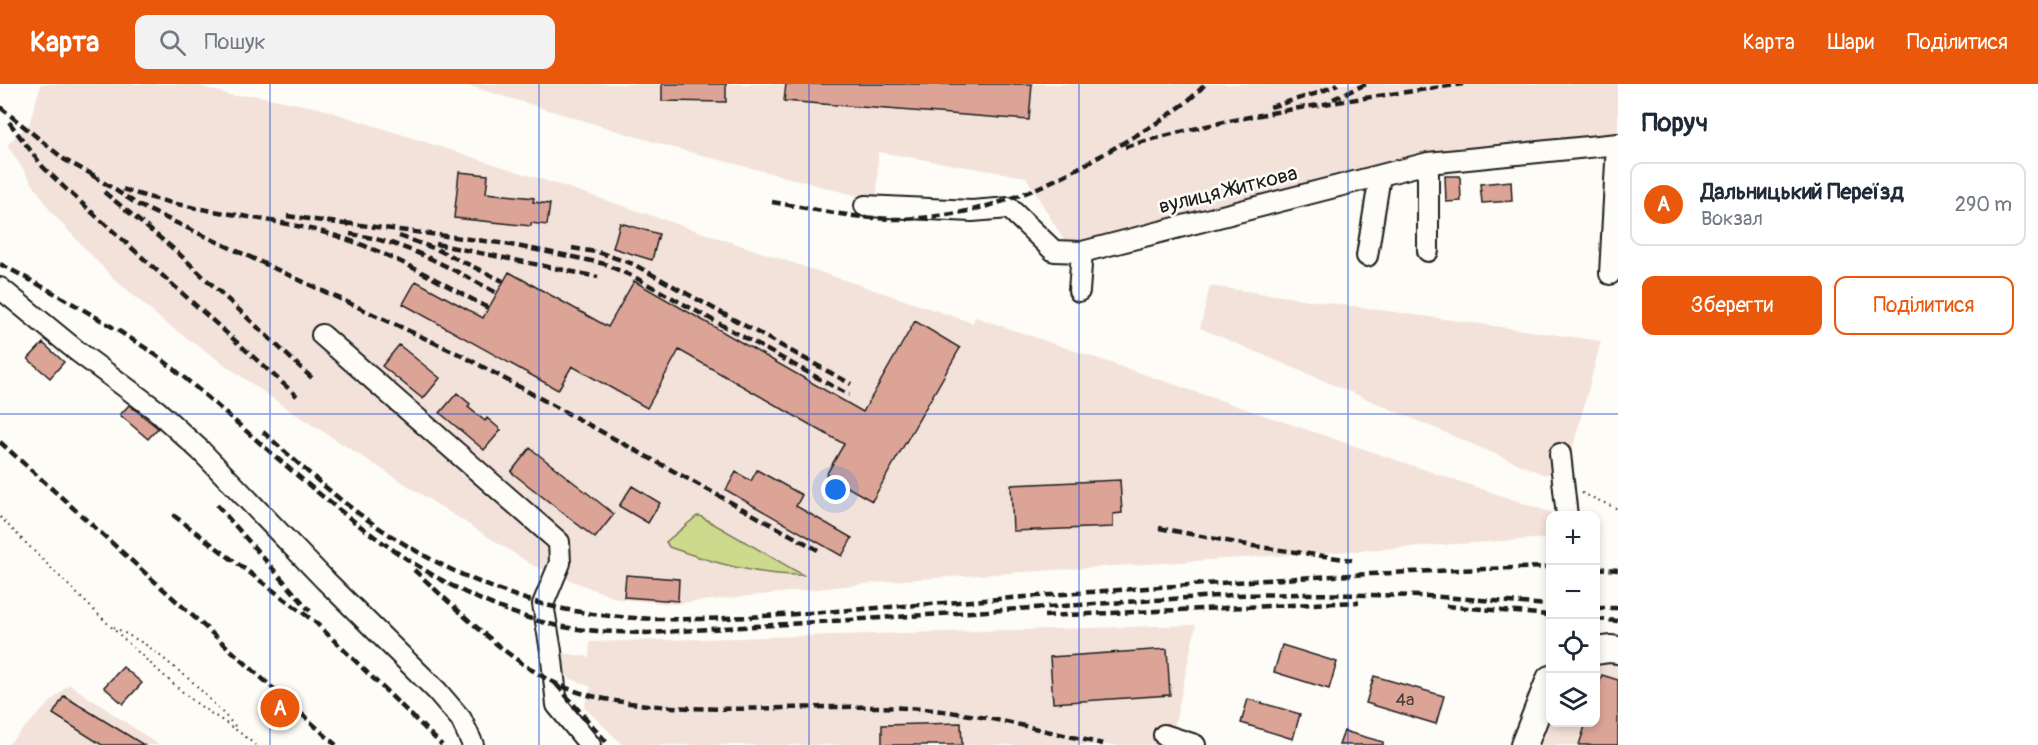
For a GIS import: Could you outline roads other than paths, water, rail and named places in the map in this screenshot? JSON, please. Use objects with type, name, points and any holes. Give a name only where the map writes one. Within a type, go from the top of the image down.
[{"type":"main road","points":[[1600,650],[1618,650]]},
{"type":"main road","points":[[1524,745],[1546,689]]},
{"type":"street","name":"вулиця Житкова","points":[[865,206],[972,211],[1009,208],[1054,251],[1082,252],[1428,163],[1618,144]]},
{"type":"street","points":[[1610,274],[1618,144]]},
{"type":"street","points":[[1428,163],[1428,251]]},
{"type":"street","points":[[1367,256],[1380,176]]},
{"type":"street","points":[[1079,291],[1082,252]]},
{"type":"street","points":[[0,288],[77,351],[156,410],[200,450],[326,581],[445,699],[461,719],[473,745]]},
{"type":"street","points":[[322,335],[559,542],[560,563],[543,604],[557,705],[590,745]]},
{"type":"street","points":[[1560,454],[1567,511]]},
{"type":"street","points":[[1164,735],[1195,745]]},
{"type":"railway","points":[[772,202],[882,219],[929,217],[986,206],[1038,188],[1089,162],[1164,118],[1205,84]]},
{"type":"railway","points":[[1270,107],[1318,93],[1338,84]]},
{"type":"railway","points":[[1333,99],[1366,84]]},
{"type":"railway","points":[[1125,147],[1166,135],[1250,117],[1335,102],[1463,84]]},
{"type":"railway","points":[[0,107],[65,160],[99,178]]},
{"type":"railway","points":[[9,122],[43,167],[67,190],[297,396]]},
{"type":"railway","points":[[92,175],[140,206],[461,355],[818,550]]},
{"type":"railway","points":[[123,189],[168,202],[330,234],[400,261],[488,308]]},
{"type":"railway","points":[[104,192],[176,251],[314,380]]},
{"type":"railway","points":[[287,216],[352,225]]},
{"type":"railway","points":[[345,223],[500,243],[605,264],[636,278],[849,395]]},
{"type":"railway","points":[[350,234],[408,249],[497,293]]},
{"type":"railway","points":[[399,236],[436,249],[503,281]]},
{"type":"railway","points":[[436,244],[598,277]]},
{"type":"railway","points":[[572,248],[601,253],[633,264],[851,384]]},
{"type":"railway","points":[[0,264],[92,315],[159,357],[342,512],[439,579],[491,604],[559,626],[597,631],[649,633],[1233,595],[1427,596],[1546,605]]},
{"type":"railway","points":[[263,432],[358,513],[405,545],[441,564],[478,582],[516,596],[550,606],[620,617],[690,619],[761,616],[1254,581],[1402,572],[1546,567]]},
{"type":"railway","points":[[0,442],[336,745]]},
{"type":"railway","points":[[217,505],[310,611]]},
{"type":"railway","points":[[173,515],[315,622],[442,745]]},
{"type":"railway","points":[[1159,528],[1253,546],[1352,560]]},
{"type":"railway","points":[[1600,568],[1618,570]]},
{"type":"railway","points":[[414,570],[518,661],[555,683],[583,694],[671,707],[730,709],[877,707],[932,710],[1006,722],[1103,744]]},
{"type":"railway","points":[[1044,616],[1359,602]]},
{"type":"railway","points":[[1446,606],[1546,615]]},
{"type":"railway","points":[[1600,608],[1618,608]]},
{"type":"railway","points":[[1600,619],[1618,621]]},
{"type":"railway","points":[[556,684],[609,745]]},
{"type":"place","name":"Дальницький Переїзд","points":[[280,708]]}]
